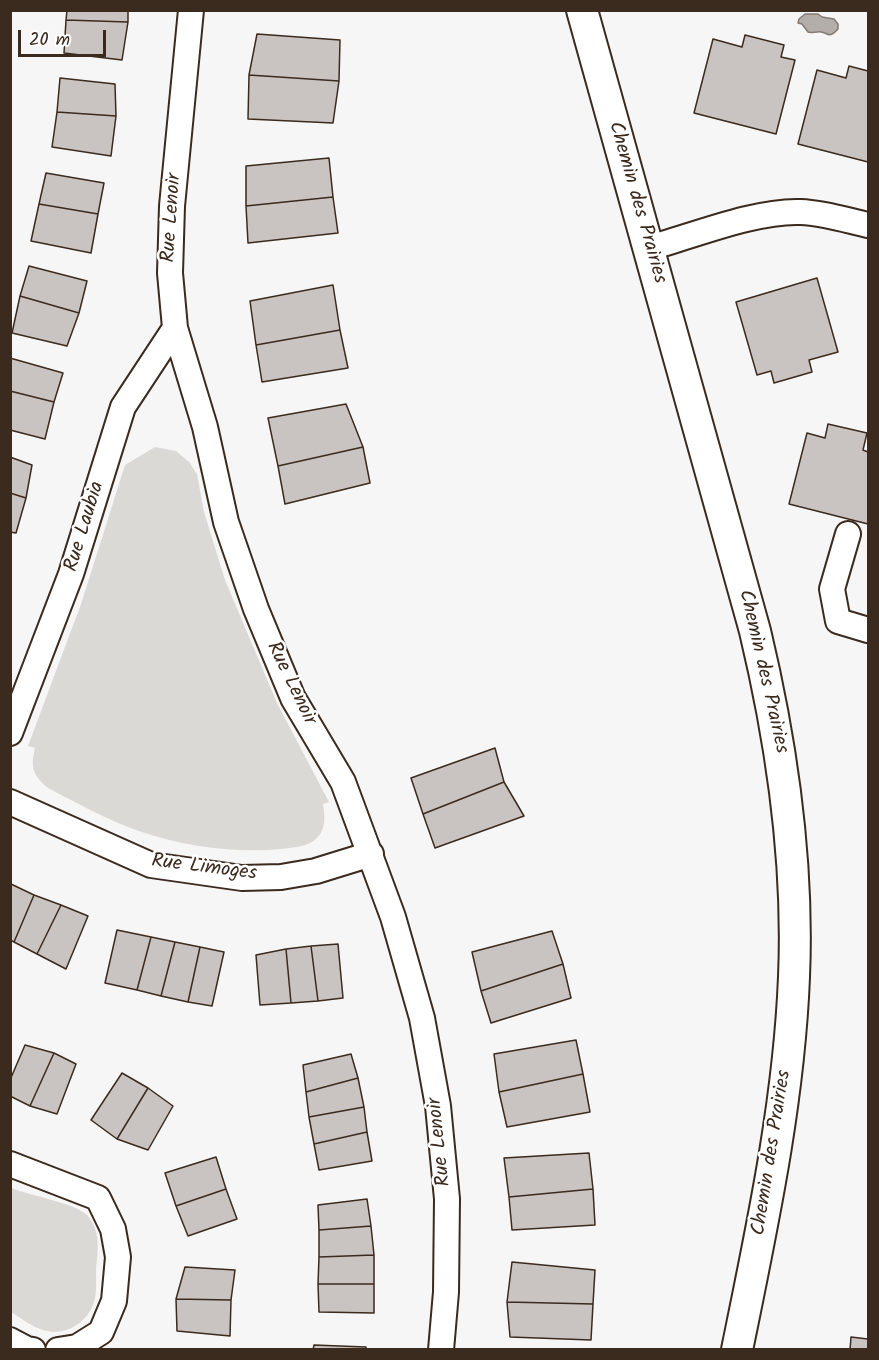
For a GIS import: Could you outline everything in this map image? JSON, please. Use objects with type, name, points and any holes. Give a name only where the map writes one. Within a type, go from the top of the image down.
[{"type":"street","name":"Rue Lenoir","points":[[191,10],[172,206],[170,273],[174,328],[205,427],[226,522],[256,609],[293,698],[343,782],[393,916],[422,1017],[438,1106],[447,1199],[446,1292],[441,1350]]},
{"type":"street","name":"Chemin des Prairies","points":[[582,10],[755,631],[782,761],[790,839],[795,953],[787,1070],[778,1133],[737,1350]]},
{"type":"street","points":[[649,248],[782,212],[818,214],[868,225]]},
{"type":"street","name":"Rue Laubia","points":[[10,733],[71,574],[123,407],[174,328]]},
{"type":"street","points":[[848,534],[832,590],[838,621],[868,630]]},
{"type":"street","name":"Rue Limoges","points":[[10,802],[151,865],[242,878],[281,877],[316,871],[371,854]]},
{"type":"street","points":[[10,1164],[99,1198],[113,1228],[118,1257],[114,1301],[101,1332],[77,1347],[57,1350]]},
{"type":"street","points":[[10,1340],[33,1350]]},
{"type":"shaded area","points":[[805,14],[818,14],[834,19],[838,24],[838,29],[829,35],[821,32],[808,32],[802,24],[798,23]]},
{"type":"shaded area","points":[[155,447],[176,451],[189,462],[197,474],[204,512],[225,580],[277,703],[329,802],[323,804],[322,831],[313,841],[305,845],[282,849],[246,850],[210,848],[157,837],[115,822],[48,788],[34,771],[35,748],[28,746],[81,604],[125,465]]},
{"type":"shaded area","points":[[11,1188],[83,1212],[95,1229],[98,1249],[94,1302],[91,1310],[81,1322],[67,1330],[51,1332],[43,1330],[11,1312]]},
{"type":"building","points":[[67,10],[128,10],[128,22],[66,20]]},
{"type":"building","points":[[66,20],[128,22],[122,60],[64,53]]},
{"type":"building","points":[[257,34],[340,40],[339,81],[249,75]]},
{"type":"building","points":[[745,35],[784,45],[781,57],[795,60],[776,134],[694,113],[713,39],[742,47]]},
{"type":"building","points":[[849,66],[868,71],[868,162],[798,144],[817,70],[846,78]]},
{"type":"building","points":[[249,75],[339,81],[333,123],[248,119]]},
{"type":"building","points":[[60,78],[115,84],[116,116],[57,112]]},
{"type":"building","points":[[57,112],[116,116],[111,156],[52,147]]},
{"type":"building","points":[[329,158],[333,197],[246,206],[246,166]]},
{"type":"building","points":[[46,173],[104,183],[98,214],[39,204]]},
{"type":"building","points":[[333,197],[338,233],[248,243],[246,206]]},
{"type":"building","points":[[39,204],[98,214],[91,253],[31,241]]},
{"type":"building","points":[[29,266],[87,281],[79,313],[20,296]]},
{"type":"building","points":[[817,278],[838,352],[809,360],[812,372],[774,383],[771,371],[757,375],[736,302]]},
{"type":"building","points":[[333,285],[340,330],[256,345],[250,301]]},
{"type":"building","points":[[20,296],[79,313],[67,346],[12,333]]},
{"type":"building","points":[[340,330],[348,368],[262,382],[256,345]]},
{"type":"building","points":[[10,358],[63,373],[54,402],[10,391]]},
{"type":"building","points":[[10,391],[54,402],[45,439],[10,430]]},
{"type":"building","points":[[346,404],[363,447],[278,466],[268,418]]},
{"type":"building","points":[[828,424],[867,433],[863,450],[868,452],[868,524],[789,504],[807,433],[825,438]]},
{"type":"building","points":[[363,447],[370,483],[285,504],[278,466]]},
{"type":"building","points":[[10,457],[32,465],[26,498],[10,493]]},
{"type":"building","points":[[10,493],[26,498],[16,533],[10,532]]},
{"type":"building","points":[[495,748],[504,782],[423,814],[411,778]]},
{"type":"building","points":[[504,782],[524,816],[435,848],[423,814]]},
{"type":"building","points":[[11,884],[34,895],[14,942],[10,940]]},
{"type":"building","points":[[34,895],[61,905],[37,954],[14,942]]},
{"type":"building","points":[[61,905],[88,916],[66,969],[37,954]]},
{"type":"building","points":[[117,930],[151,937],[137,990],[105,983]]},
{"type":"building","points":[[552,931],[563,964],[481,991],[472,952]]},
{"type":"building","points":[[151,937],[175,942],[161,996],[137,990]]},
{"type":"building","points":[[175,942],[200,947],[188,1002],[161,996]]},
{"type":"building","points":[[338,944],[343,998],[318,1001],[311,946]]},
{"type":"building","points":[[311,946],[318,1001],[291,1003],[286,949]]},
{"type":"building","points":[[200,947],[224,952],[212,1006],[188,1002]]},
{"type":"building","points":[[286,949],[291,1003],[260,1005],[256,955]]},
{"type":"building","points":[[563,964],[571,998],[491,1023],[481,991]]},
{"type":"building","points":[[576,1040],[583,1074],[499,1092],[494,1054]]},
{"type":"building","points":[[25,1045],[54,1053],[30,1106],[10,1096],[10,1080]]},
{"type":"building","points":[[54,1053],[76,1064],[57,1114],[30,1106]]},
{"type":"building","points":[[351,1054],[358,1078],[306,1092],[303,1065]]},
{"type":"building","points":[[122,1073],[148,1088],[117,1139],[91,1120]]},
{"type":"building","points":[[583,1074],[590,1112],[507,1127],[499,1092]]},
{"type":"building","points":[[358,1078],[364,1107],[309,1117],[306,1092]]},
{"type":"building","points":[[148,1088],[173,1106],[148,1150],[117,1139]]},
{"type":"building","points":[[364,1107],[367,1132],[314,1144],[309,1117]]},
{"type":"building","points":[[367,1132],[372,1161],[319,1170],[314,1144]]},
{"type":"building","points":[[589,1153],[593,1189],[509,1197],[504,1158]]},
{"type":"building","points":[[216,1157],[226,1189],[176,1206],[165,1173]]},
{"type":"building","points":[[226,1189],[237,1219],[188,1236],[176,1206]]},
{"type":"building","points":[[593,1189],[595,1225],[512,1230],[509,1197]]},
{"type":"building","points":[[367,1199],[371,1226],[319,1230],[318,1205]]},
{"type":"building","points":[[371,1226],[374,1255],[319,1257],[319,1230]]},
{"type":"building","points":[[374,1255],[374,1284],[318,1284],[319,1257]]},
{"type":"building","points":[[512,1262],[595,1270],[593,1304],[507,1302]]},
{"type":"building","points":[[185,1267],[235,1270],[231,1300],[176,1299]]},
{"type":"building","points":[[318,1284],[374,1284],[374,1313],[319,1312]]},
{"type":"building","points":[[176,1299],[231,1300],[230,1336],[177,1331]]},
{"type":"building","points":[[507,1302],[593,1304],[591,1340],[510,1337]]},
{"type":"building","points":[[851,1337],[868,1339],[868,1350],[850,1350]]},
{"type":"building","points":[[314,1345],[366,1347],[366,1350],[313,1350]]}]
